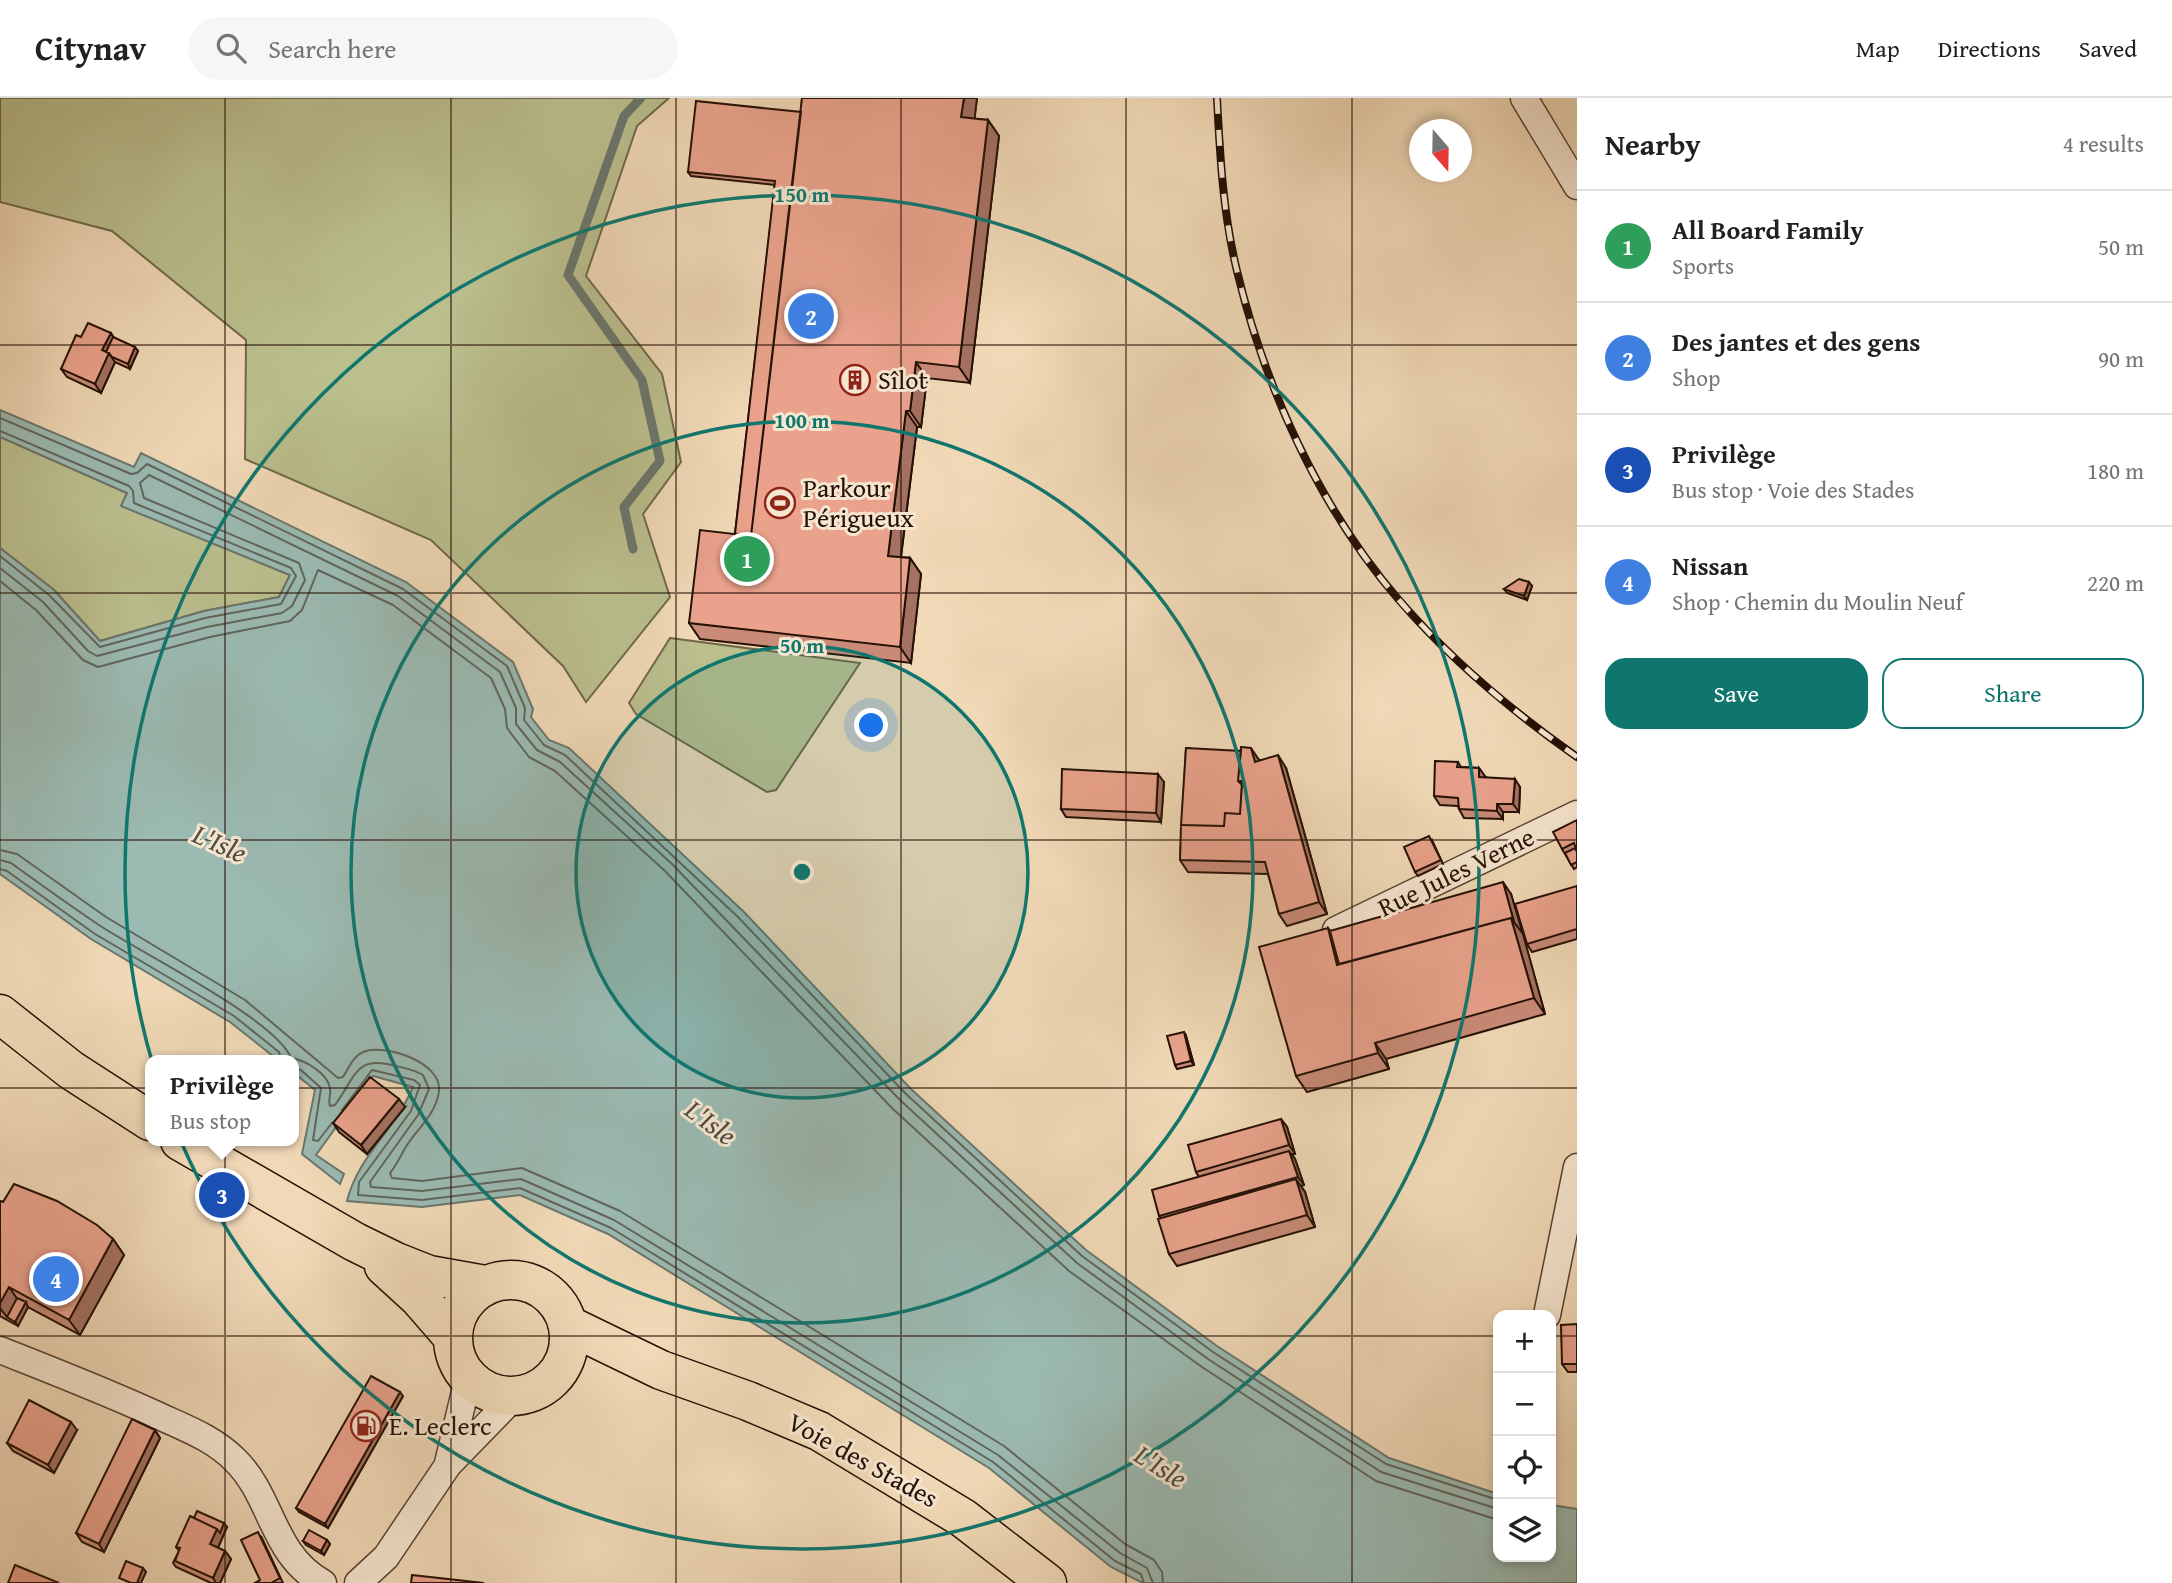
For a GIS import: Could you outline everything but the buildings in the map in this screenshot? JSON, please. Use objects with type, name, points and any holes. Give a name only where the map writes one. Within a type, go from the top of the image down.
[{"type":"main road","points":[[0,1014],[71,1070],[145,1118]]},
{"type":"main road","points":[[189,1146],[355,1242],[429,1275],[485,1286]]},
{"type":"main road","points":[[355,1242],[419,1298],[452,1336]]},
{"type":"main road","points":[[502,1280],[536,1285],[551,1295],[562,1309],[568,1325],[568,1351],[557,1375],[530,1394],[514,1397],[481,1390],[458,1366],[452,1336],[461,1306],[485,1286],[502,1280]]},
{"type":"main road","name":"Voie des Stades","points":[[568,1325],[660,1370],[748,1401],[819,1431],[963,1518],[1047,1583]]},
{"type":"main road","name":"Voie des Stades","points":[[557,1375],[601,1368],[660,1370]]},
{"type":"street","points":[[1524,98],[1577,187]]},
{"type":"street","name":"Rue Jules Verne","points":[[1336,930],[1577,814]]},
{"type":"street","points":[[1548,1310],[1577,1167]]},
{"type":"street","points":[[0,1350],[209,1438],[236,1461],[250,1480],[286,1551],[301,1569],[323,1583]]},
{"type":"street","points":[[448,1465],[468,1379]]},
{"type":"street","points":[[358,1583],[386,1557],[448,1465],[514,1397]]},
{"type":"green space","points":[[0,98],[669,98],[637,126],[586,276],[662,374],[681,462],[643,514],[670,597],[586,702],[563,666],[431,540],[245,459],[246,340],[112,231],[0,202]]},
{"type":"green space","points":[[0,437],[127,493],[122,506],[290,575],[279,597],[204,611],[100,641],[54,590],[0,548]]},
{"type":"green space","points":[[670,638],[860,663],[776,790],[767,792],[636,714],[629,703]]},
{"type":"water","name":"L'Isle","points":[[0,410],[134,467],[141,453],[406,582],[513,662],[533,709],[531,717],[549,740],[569,748],[744,912],[911,1089],[1086,1250],[1217,1346],[1389,1458],[1493,1492],[1493,1562],[1556,1562],[1556,1506],[1577,1509],[1577,1583],[1143,1583],[1111,1567],[989,1468],[608,1234],[520,1195],[422,1207],[347,1201],[359,1170],[397,1117],[413,1087],[373,1076],[316,1155],[344,1174],[340,1184],[302,1154],[315,1090],[299,1077],[299,1055],[272,1055],[230,1022],[91,939],[0,874],[0,548],[54,590],[100,641],[204,611],[279,597],[290,575],[121,506],[127,493],[0,437]]},
{"type":"waterway","points":[[633,549],[624,507],[660,461],[642,380],[568,275],[624,116],[641,98]]},
{"type":"railway","points":[[1217,98],[1225,207],[1237,271],[1263,359],[1280,403],[1320,487],[1371,565],[1419,622],[1484,684],[1577,757]]},
{"type":"place","name":"Des jantes et des gens","points":[[811,316]]},
{"type":"place","name":"Sîlot","points":[[855,380]]},
{"type":"place","name":"Parkour Périgueux","points":[[780,503]]},
{"type":"place","name":"All Board Family","points":[[747,559]]},
{"type":"place","name":"Privilège","points":[[222,1195]]},
{"type":"place","name":"Nissan","points":[[56,1279]]},
{"type":"place","name":"E. Leclerc","points":[[366,1426]]}]
